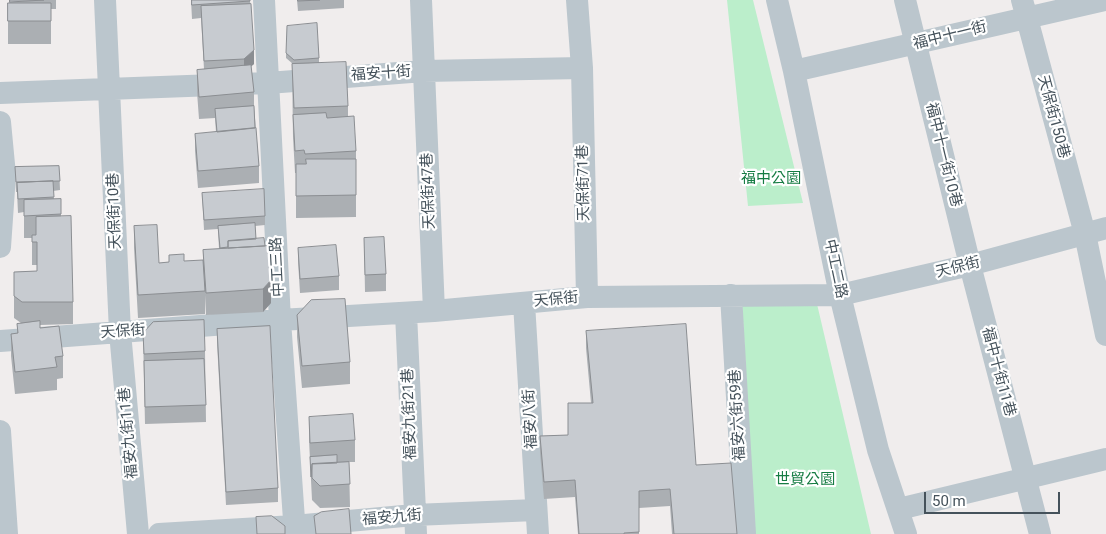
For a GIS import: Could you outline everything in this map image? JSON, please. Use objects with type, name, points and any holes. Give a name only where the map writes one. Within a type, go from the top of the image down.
[{"type":"street","name":"天保街10巷","points":[[105,0],[120,332]]},
{"type":"street","name":"中工三路","points":[[264,0],[280,320],[295,530]]},
{"type":"street","name":"天保街47巷","points":[[421,0],[434,311]]},
{"type":"street","name":"天保街71巷","points":[[577,0],[582,68],[587,297]]},
{"type":"street","name":"中工二路","points":[[777,0],[794,71],[840,294],[878,450],[906,534]]},
{"type":"street","name":"福中十一街10巷","points":[[905,0],[970,265]]},
{"type":"street","name":"福中十一街","points":[[794,71],[915,44],[1024,9],[1105,0]]},
{"type":"street","name":"天保街150巷","points":[[1024,9],[1096,231],[1106,334]]},
{"type":"street","name":"福安十街","points":[[0,93],[268,83],[424,71],[582,68]]},
{"type":"street","points":[[0,122],[5,174],[0,247]]},
{"type":"street","name":"天保街","points":[[0,341],[280,320],[434,311],[587,297],[840,294],[970,265],[1096,231]]},
{"type":"street","name":"福中十街11巷","points":[[970,265],[1040,534]]},
{"type":"street","name":"福安六街59巷","points":[[731,296],[745,534]]},
{"type":"street","name":"福安八街","points":[[524,303],[538,534]]},
{"type":"street","name":"福安九街21巷","points":[[406,313],[415,525]]},
{"type":"street","name":"福安九街11巷","points":[[120,332],[138,534]]},
{"type":"street","points":[[0,431],[7,534]]},
{"type":"street","points":[[899,509],[1106,459]]},
{"type":"street","name":"福安九街","points":[[159,534],[415,525],[536,510]]},
{"type":"green space","name":"福中公園","points":[[727,0],[753,0],[803,203],[748,206]]},
{"type":"green space","name":"世貿公園","points":[[742,303],[817,304],[871,534],[755,534]]},
{"type":"building","points":[[10,0],[44,0],[10,2]]},
{"type":"building","points":[[192,0],[250,0],[250,1],[192,5]]},
{"type":"building","points":[[8,3],[51,3],[51,21],[8,21]]},
{"type":"building","points":[[251,4],[254,50],[244,59],[204,61],[201,6]]},
{"type":"building","points":[[317,23],[319,58],[294,60],[286,53],[287,26]]},
{"type":"building","points":[[346,62],[348,106],[294,108],[292,64]]},
{"type":"building","points":[[251,65],[254,92],[199,97],[197,70]]},
{"type":"building","points":[[254,106],[255,128],[217,132],[215,109]]},
{"type":"building","points":[[326,113],[327,118],[354,116],[356,151],[305,154],[304,150],[295,151],[293,115]]},
{"type":"building","points":[[256,128],[259,166],[198,171],[195,134]]},
{"type":"building","points":[[306,159],[356,159],[356,195],[296,196],[296,164],[306,164]]},
{"type":"building","points":[[59,166],[60,181],[16,182],[15,167]]},
{"type":"building","points":[[53,181],[54,197],[18,199],[17,183]]},
{"type":"building","points":[[264,189],[265,216],[204,220],[202,193]]},
{"type":"building","points":[[61,199],[61,214],[24,216],[24,200]]},
{"type":"building","points":[[71,216],[73,302],[22,302],[14,296],[14,272],[37,271],[37,242],[32,242],[32,235],[36,235],[36,217]]},
{"type":"building","points":[[255,223],[256,239],[228,241],[228,247],[220,248],[218,226]]},
{"type":"building","points":[[157,225],[159,263],[169,262],[169,255],[184,254],[184,261],[203,260],[205,291],[138,295],[134,226]]},
{"type":"building","points":[[384,237],[386,274],[365,275],[364,238]]},
{"type":"building","points":[[264,238],[265,246],[228,248],[228,241]]},
{"type":"building","points":[[336,245],[339,276],[300,279],[298,248]]},
{"type":"building","points":[[269,246],[271,280],[263,289],[206,293],[203,250]]},
{"type":"building","points":[[345,299],[350,362],[302,366],[297,315],[311,300]]},
{"type":"building","points":[[204,320],[205,351],[144,354],[143,333],[153,322]]},
{"type":"building","points":[[40,321],[40,328],[59,326],[63,356],[55,357],[57,367],[15,372],[11,334],[18,333],[17,324]]},
{"type":"building","points":[[686,324],[696,465],[731,463],[737,534],[674,534],[670,489],[639,491],[639,532],[579,534],[575,480],[544,482],[540,436],[568,435],[568,403],[593,403],[586,331]]},
{"type":"building","points":[[270,326],[278,488],[226,492],[217,329]]},
{"type":"building","points":[[204,359],[206,405],[145,407],[144,361]]},
{"type":"building","points":[[353,414],[355,440],[310,443],[309,417]]},
{"type":"building","points":[[337,455],[337,463],[312,464],[311,477],[310,457]]},
{"type":"building","points":[[349,462],[350,484],[320,486],[312,478],[312,464]]},
{"type":"building","points":[[349,509],[351,534],[316,534],[314,516],[321,512]]},
{"type":"building","points":[[272,516],[285,526],[285,534],[257,534],[256,517]]}]
